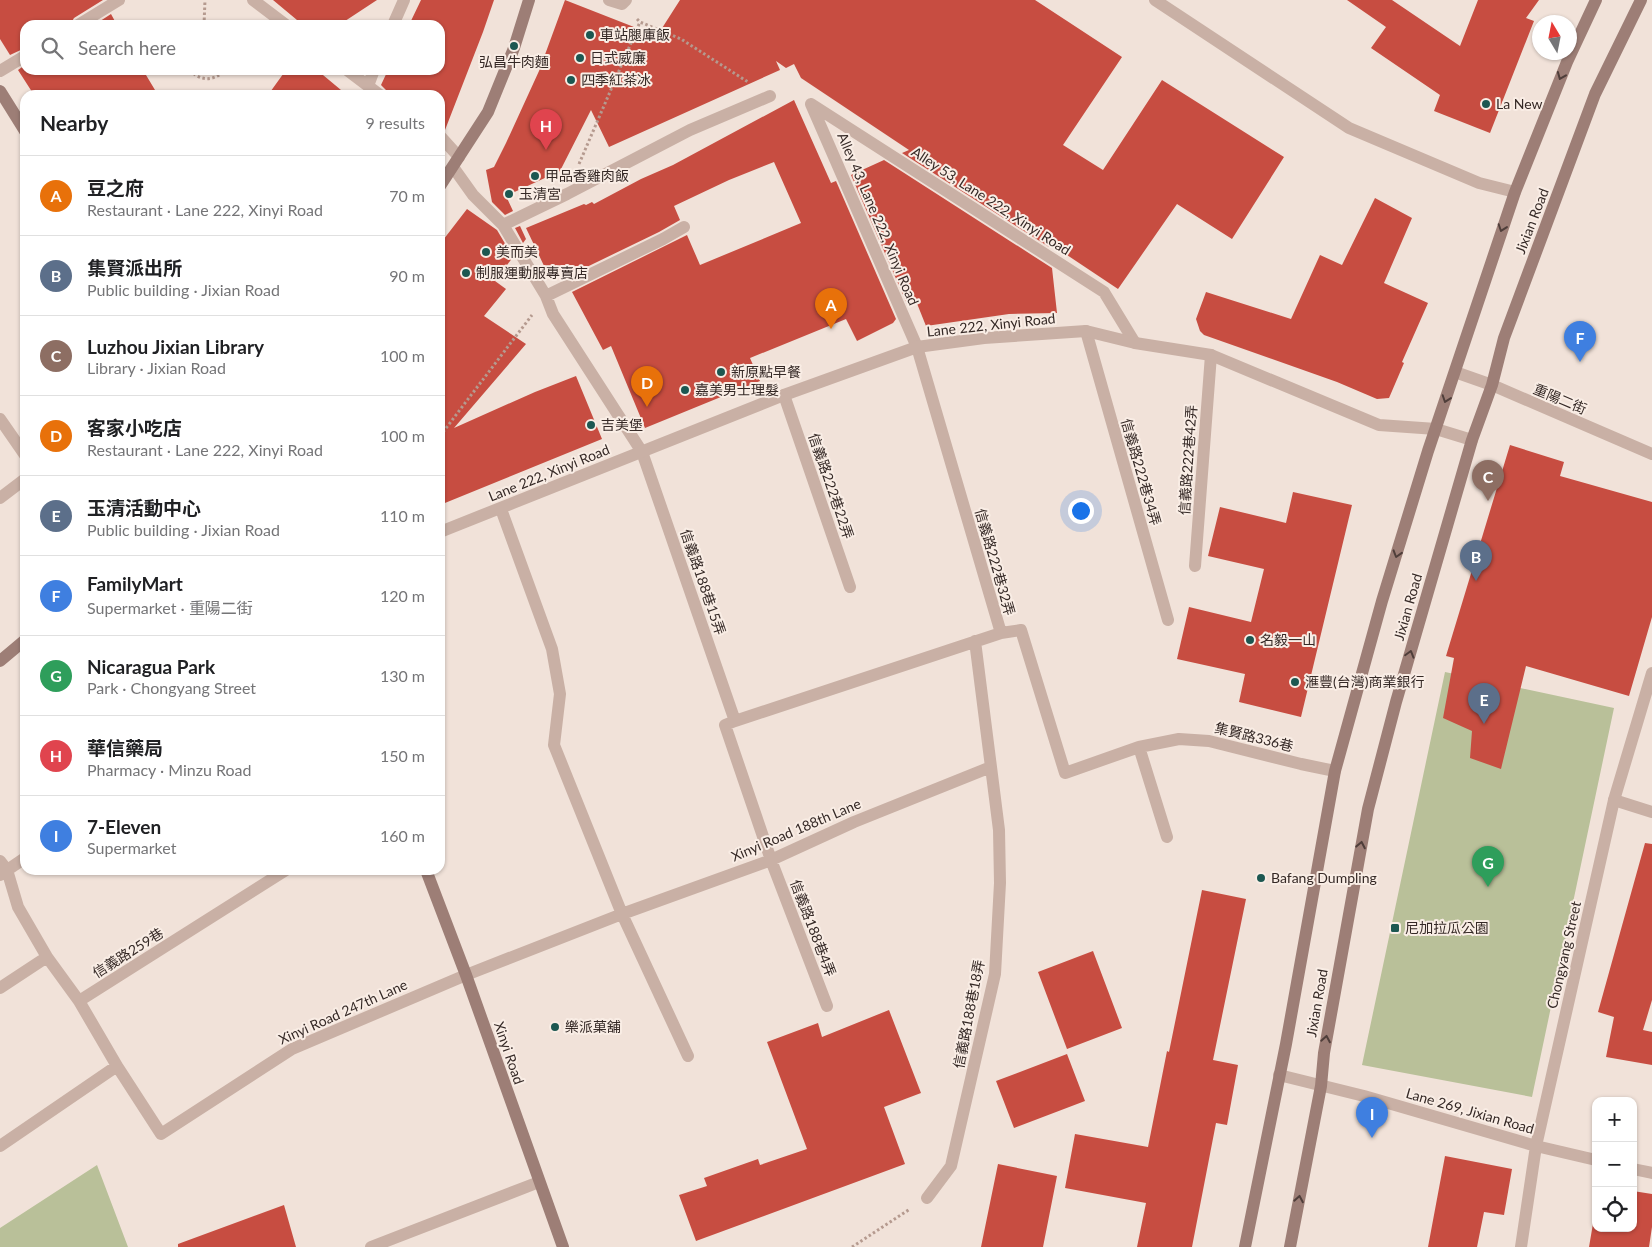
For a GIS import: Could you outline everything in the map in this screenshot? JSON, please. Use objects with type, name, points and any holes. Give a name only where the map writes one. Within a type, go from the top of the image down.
[{"type":"main road","points":[[445,178],[488,112],[514,48],[530,0]]},
{"type":"main road","name":"Jixian Road","points":[[1245,1247],[1335,771],[1382,601],[1436,428],[1515,192],[1567,62],[1596,0]]},
{"type":"main road","name":"Jixian Road","points":[[1290,1247],[1321,1086],[1324,1052],[1368,809],[1396,702],[1472,440],[1492,386],[1504,338],[1595,94],[1641,0]]},
{"type":"main road","points":[[0,91],[20,123]]},
{"type":"main road","points":[[0,661],[20,644]]},
{"type":"main road","name":"Xinyi Road","points":[[428,875],[466,975],[563,1247]]},
{"type":"street","points":[[86,20],[119,0]]},
{"type":"street","points":[[253,0],[279,20]]},
{"type":"street","points":[[395,20],[404,0]]},
{"type":"street","points":[[608,0],[624,2]]},
{"type":"street","points":[[1155,0],[1349,128],[1478,183],[1515,192]]},
{"type":"street","points":[[0,71],[20,59]]},
{"type":"street","points":[[354,75],[373,90]]},
{"type":"street","points":[[368,86],[372,75]]},
{"type":"street","points":[[503,225],[690,130],[770,96]]},
{"type":"street","name":"Alley 53, Lane 222, Xinyi Road","points":[[812,104],[1104,292],[1135,343]]},
{"type":"street","name":"Alley 43, Lane 222, Xinyi Road","points":[[812,104],[917,347]]},
{"type":"street","name":"信義路188巷15弄","points":[[445,144],[473,195],[503,225],[546,296],[553,314],[642,452],[735,721]]},
{"type":"street","points":[[546,296],[684,227]]},
{"type":"street","name":"Lane 222, Xinyi Road","points":[[445,530],[784,395],[917,347],[984,338],[1086,331],[1135,343],[1212,355],[1380,425],[1436,428],[1472,440]]},
{"type":"street","name":"信義路222巷34弄","points":[[1086,331],[1168,620]]},
{"type":"street","name":"信義路222巷32弄","points":[[917,347],[1001,634],[1021,630],[1066,773],[1139,747]]},
{"type":"street","name":"信義路222巷42弄","points":[[1195,566],[1212,355]]},
{"type":"street","name":"重陽二街","points":[[1455,372],[1652,454]]},
{"type":"street","name":"信義路222巷22弄","points":[[784,395],[850,586]]},
{"type":"street","points":[[0,419],[20,447]]},
{"type":"street","points":[[0,498],[20,483]]},
{"type":"street","points":[[501,509],[552,649],[560,694],[554,745],[622,914],[688,1056]]},
{"type":"street","points":[[771,860],[725,725],[1001,634]]},
{"type":"street","points":[[974,642],[991,767]]},
{"type":"street","name":"Chongyang Street","points":[[1521,1247],[1536,1146],[1614,800],[1652,673]]},
{"type":"street","name":"集賢路336巷","points":[[1139,747],[1180,739],[1210,741],[1335,771]]},
{"type":"street","points":[[1139,747],[1167,837]]},
{"type":"street","name":"Xinyi Road 188th Lane","points":[[466,975],[622,914],[771,860],[854,822],[991,767]]},
{"type":"street","name":"信義路188巷18弄","points":[[927,1198],[951,1166],[995,974],[1000,883],[1000,830],[991,767]]},
{"type":"street","points":[[1614,800],[1652,812]]},
{"type":"street","points":[[0,1146],[117,1066],[80,1001],[47,957],[18,907],[2,869],[20,860]]},
{"type":"street","name":"信義路188巷4弄","points":[[771,860],[827,1006]]},
{"type":"street","name":"信義路259巷","points":[[80,1001],[278,875]]},
{"type":"street","points":[[0,988],[47,957]]},
{"type":"street","name":"Xinyi Road 247th Lane","points":[[117,1066],[161,1134],[292,1049],[466,975]]},
{"type":"street","name":"Lane 269, Jixian Road","points":[[1279,1075],[1364,1096],[1536,1146],[1592,1159]]},
{"type":"street","points":[[1637,1170],[1652,1173]]},
{"type":"street","points":[[371,1247],[539,1182]]},
{"type":"path","points":[[204,20],[205,0]]},
{"type":"path","points":[[624,2],[640,22],[681,40],[770,96]]},
{"type":"path","points":[[567,194],[640,22]]},
{"type":"path","points":[[194,75],[208,79],[215,78],[219,75]]},
{"type":"path","points":[[445,429],[546,296]]},
{"type":"path","points":[[852,1247],[927,1198]]},
{"type":"green space","points":[[1445,672],[1614,708],[1532,1097],[1362,1065]]},
{"type":"green space","points":[[97,1165],[128,1247],[0,1247],[0,1228]]},
{"type":"building","points":[[0,0],[103,0],[73,20],[20,20],[20,50],[10,55],[0,39]]},
{"type":"building","points":[[273,0],[377,0],[347,20],[297,20]]},
{"type":"building","points":[[421,0],[494,0],[445,130],[445,90],[386,90],[381,85],[386,75],[445,75],[445,20],[411,20]]},
{"type":"building","points":[[565,0],[657,36],[680,0],[1035,0],[1122,57],[1063,145],[1103,170],[1162,80],[1284,157],[1232,239],[1177,204],[1118,289],[1049,243],[1049,247],[902,153],[909,150],[801,78],[794,64],[786,68],[776,61],[780,70],[609,147],[591,110],[560,171],[506,196],[513,211],[505,215],[492,202],[486,170],[494,167],[506,143],[539,71]]},
{"type":"building","points":[[1347,0],[1392,0],[1460,46],[1478,0],[1539,0],[1526,18],[1532,20],[1532,26],[1490,133],[1434,111],[1440,95],[1371,48],[1386,27]]},
{"type":"building","points":[[111,14],[114,20],[102,20]]},
{"type":"building","points":[[21,75],[146,75],[155,90],[31,90]]},
{"type":"building","points":[[282,75],[323,75],[341,90],[272,90]]},
{"type":"building","points":[[794,100],[831,183],[836,181],[896,319],[893,323],[857,341],[846,319],[750,358],[760,381],[645,428],[611,346],[603,350],[572,292],[687,235],[700,265],[801,223],[774,162],[729,180],[674,206],[680,220],[564,278],[557,265],[546,270],[526,228],[584,204],[592,202],[594,204],[641,179],[673,165]]},
{"type":"building","points":[[884,160],[1052,268],[1057,313],[1009,314],[926,326],[914,296],[907,304],[851,175]]},
{"type":"building","points":[[1375,198],[1412,218],[1384,283],[1428,303],[1402,362],[1404,363],[1389,398],[1377,399],[1337,382],[1204,335],[1200,331],[1196,319],[1206,292],[1291,319],[1320,255],[1342,265]]},
{"type":"building","points":[[467,209],[497,230],[513,257],[495,281],[506,289],[484,316],[526,344],[454,428],[576,376],[602,439],[445,503],[445,238]]},
{"type":"building","points":[[520,226],[526,239],[523,243],[515,228]]},
{"type":"building","points":[[1510,445],[1564,462],[1560,476],[1652,502],[1652,617],[1629,696],[1526,666],[1501,769],[1470,758],[1472,731],[1443,718],[1454,658],[1446,656]]},
{"type":"building","points":[[1293,492],[1352,505],[1301,717],[1239,702],[1245,674],[1177,659],[1189,607],[1251,622],[1264,569],[1208,556],[1220,507],[1286,523]]},
{"type":"building","points":[[1645,843],[1652,844],[1652,1000],[1643,1030],[1652,1032],[1652,1065],[1606,1057],[1614,1017],[1598,1012]]},
{"type":"building","points":[[1202,890],[1246,899],[1213,1060],[1238,1065],[1227,1125],[1216,1123],[1192,1247],[1137,1247],[1146,1203],[1065,1188],[1075,1134],[1148,1147]]},
{"type":"building","points":[[1093,951],[1122,1028],[1067,1049],[1038,972]]},
{"type":"building","points":[[889,1010],[921,1093],[884,1107],[905,1164],[696,1241],[679,1195],[707,1186],[704,1178],[758,1159],[760,1165],[807,1149],[767,1042],[818,1023],[822,1037]]},
{"type":"building","points":[[1067,1054],[1085,1101],[1014,1128],[996,1081]]},
{"type":"building","points":[[1445,1156],[1512,1169],[1504,1215],[1484,1212],[1477,1247],[1428,1247]]},
{"type":"building","points":[[998,1164],[1057,1176],[1043,1247],[981,1247]]},
{"type":"building","points":[[1637,1192],[1652,1194],[1652,1227],[1649,1247],[1589,1247],[1592,1229],[1592,1232],[1637,1232]]},
{"type":"building","points":[[284,1205],[296,1247],[178,1247],[178,1244]]},
{"type":"place","name":"車站腿庫飯","points":[[590,35]]},
{"type":"place","name":"弘昌牛肉麵","points":[[514,46]]},
{"type":"place","name":"日式威廉","points":[[580,58]]},
{"type":"place","name":"四季紅茶冰","points":[[571,80]]},
{"type":"place","name":"La New","points":[[1486,104]]},
{"type":"place","name":"華信藥局","points":[[546,150]]},
{"type":"place","name":"甲品香雞肉飯","points":[[535,176]]},
{"type":"place","name":"玉清宮","points":[[509,194]]},
{"type":"place","name":"美而美","points":[[486,252]]},
{"type":"place","name":"制服運動服專賣店","points":[[466,273]]},
{"type":"place","name":"豆之府","points":[[831,329]]},
{"type":"place","name":"FamilyMart","points":[[1580,362]]},
{"type":"place","name":"新原點早餐","points":[[721,372]]},
{"type":"place","name":"嘉美男士理髮","points":[[685,390]]},
{"type":"place","name":"客家小吃店","points":[[647,407]]},
{"type":"place","name":"吉美堡","points":[[591,425]]},
{"type":"place","name":"Luzhou Jixian Library","points":[[1488,501]]},
{"type":"place","name":"集賢派出所","points":[[1476,581]]},
{"type":"place","name":"名毅一山","points":[[1250,640]]},
{"type":"place","name":"滙豐(台灣)商業銀行","points":[[1295,682]]},
{"type":"place","name":"玉清活動中心","points":[[1484,724]]},
{"type":"place","name":"Bafang Dumpling","points":[[1261,878]]},
{"type":"place","name":"Nicaragua Park","points":[[1488,887]]},
{"type":"place","name":"尼加拉瓜公園","points":[[1395,928]]},
{"type":"place","name":"樂派菓舖","points":[[555,1027]]},
{"type":"place","name":"7-Eleven","points":[[1372,1138]]}]
